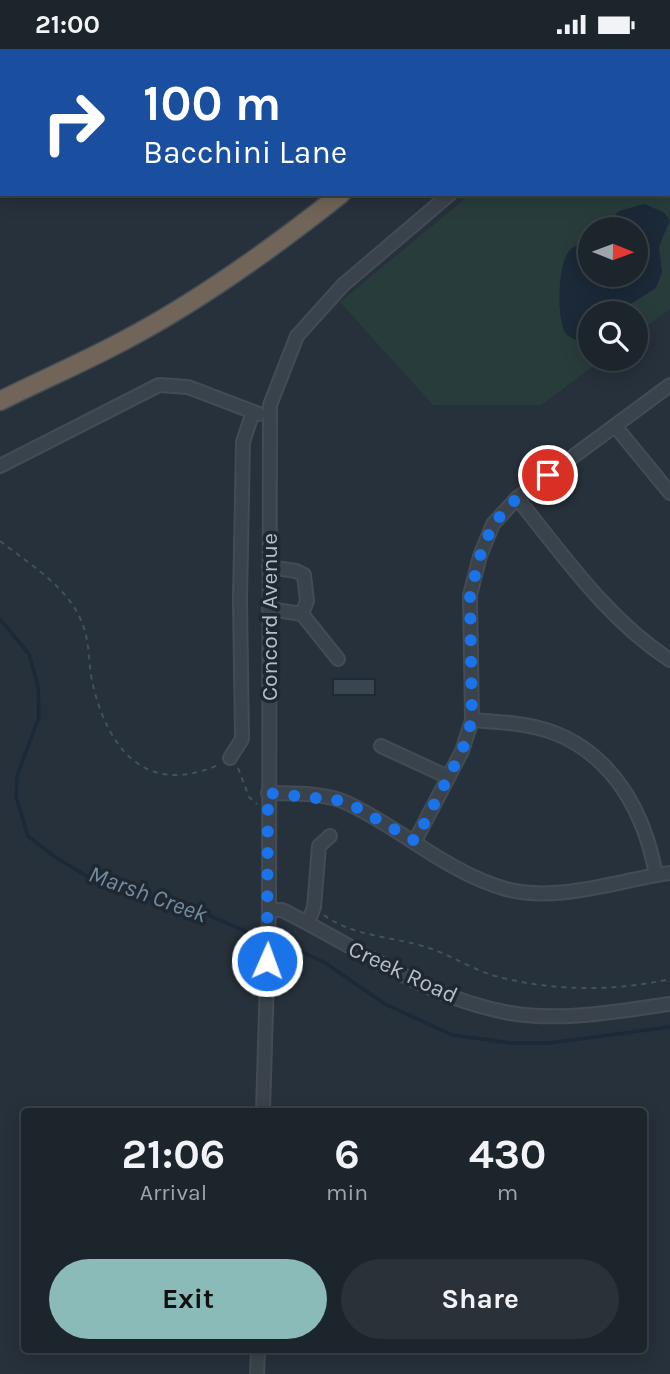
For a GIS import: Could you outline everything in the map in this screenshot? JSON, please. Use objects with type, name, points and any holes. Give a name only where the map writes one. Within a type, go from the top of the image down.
[{"type":"highway","points":[[0,401],[126,340],[185,305],[282,241],[338,196]]},
{"type":"street","name":"Concord Avenue","points":[[263,1108],[269,909],[270,405],[297,336],[343,285],[448,196]]},
{"type":"street","points":[[0,466],[159,385],[188,387],[270,418]]},
{"type":"street","points":[[415,841],[462,751],[472,720],[470,595],[480,556],[493,524],[517,498],[670,385]]},
{"type":"street","points":[[230,758],[242,739],[240,600],[243,442],[253,412]]},
{"type":"street","points":[[615,426],[670,493]]},
{"type":"street","points":[[517,498],[607,608],[639,640],[670,660]]},
{"type":"street","points":[[269,567],[296,571],[304,575],[307,601],[302,614]]},
{"type":"street","points":[[269,609],[302,614],[338,659]]},
{"type":"street","points":[[472,720],[521,725],[551,732],[579,744],[621,785],[637,810],[650,841],[656,875]]},
{"type":"street","points":[[381,745],[448,777]]},
{"type":"street","points":[[268,793],[345,801],[472,876],[508,890],[552,893],[670,873]]},
{"type":"street","points":[[308,923],[314,907],[319,846],[330,836]]},
{"type":"street","name":"Creek Road","points":[[269,909],[282,910],[435,992],[511,1013],[583,1016],[670,1004]]},
{"type":"street","points":[[257,1374],[258,1353]]},
{"type":"path","points":[[0,541],[62,590],[80,617],[90,646],[92,676],[100,708],[116,743],[131,760],[142,768],[176,776],[197,773],[230,758],[243,775],[248,796],[257,804]]},
{"type":"path","points":[[314,907],[335,922],[361,933],[428,947],[493,976],[554,986],[596,989],[670,979]]},
{"type":"shaded area","points":[[469,196],[670,196],[670,309],[648,325],[648,301],[578,301],[578,371],[587,371],[541,405],[433,405],[340,302]]},
{"type":"water","points":[[644,204],[663,212],[670,220],[659,247],[662,272],[656,288],[635,301],[578,301],[578,341],[567,335],[563,328],[560,305],[563,266],[572,248],[578,245],[578,287],[648,287],[648,217],[613,217],[619,211]]},
{"type":"building","points":[[333,679],[375,679],[375,695],[333,695]]},
{"type":"waterway","name":"Marsh Creek","points":[[0,619],[29,654],[38,686],[39,717],[17,776],[16,797],[28,836],[85,875],[134,895],[187,906],[257,936]]},
{"type":"waterway","name":"Marsh Creek","points":[[276,940],[324,962],[385,1004],[452,1035],[511,1043],[549,1043],[670,1027]]},
{"type":"route","points":[[267,961],[268,793],[309,795],[345,801],[415,841],[462,751],[472,720],[470,595],[480,556],[493,524],[517,498],[548,475]]}]
